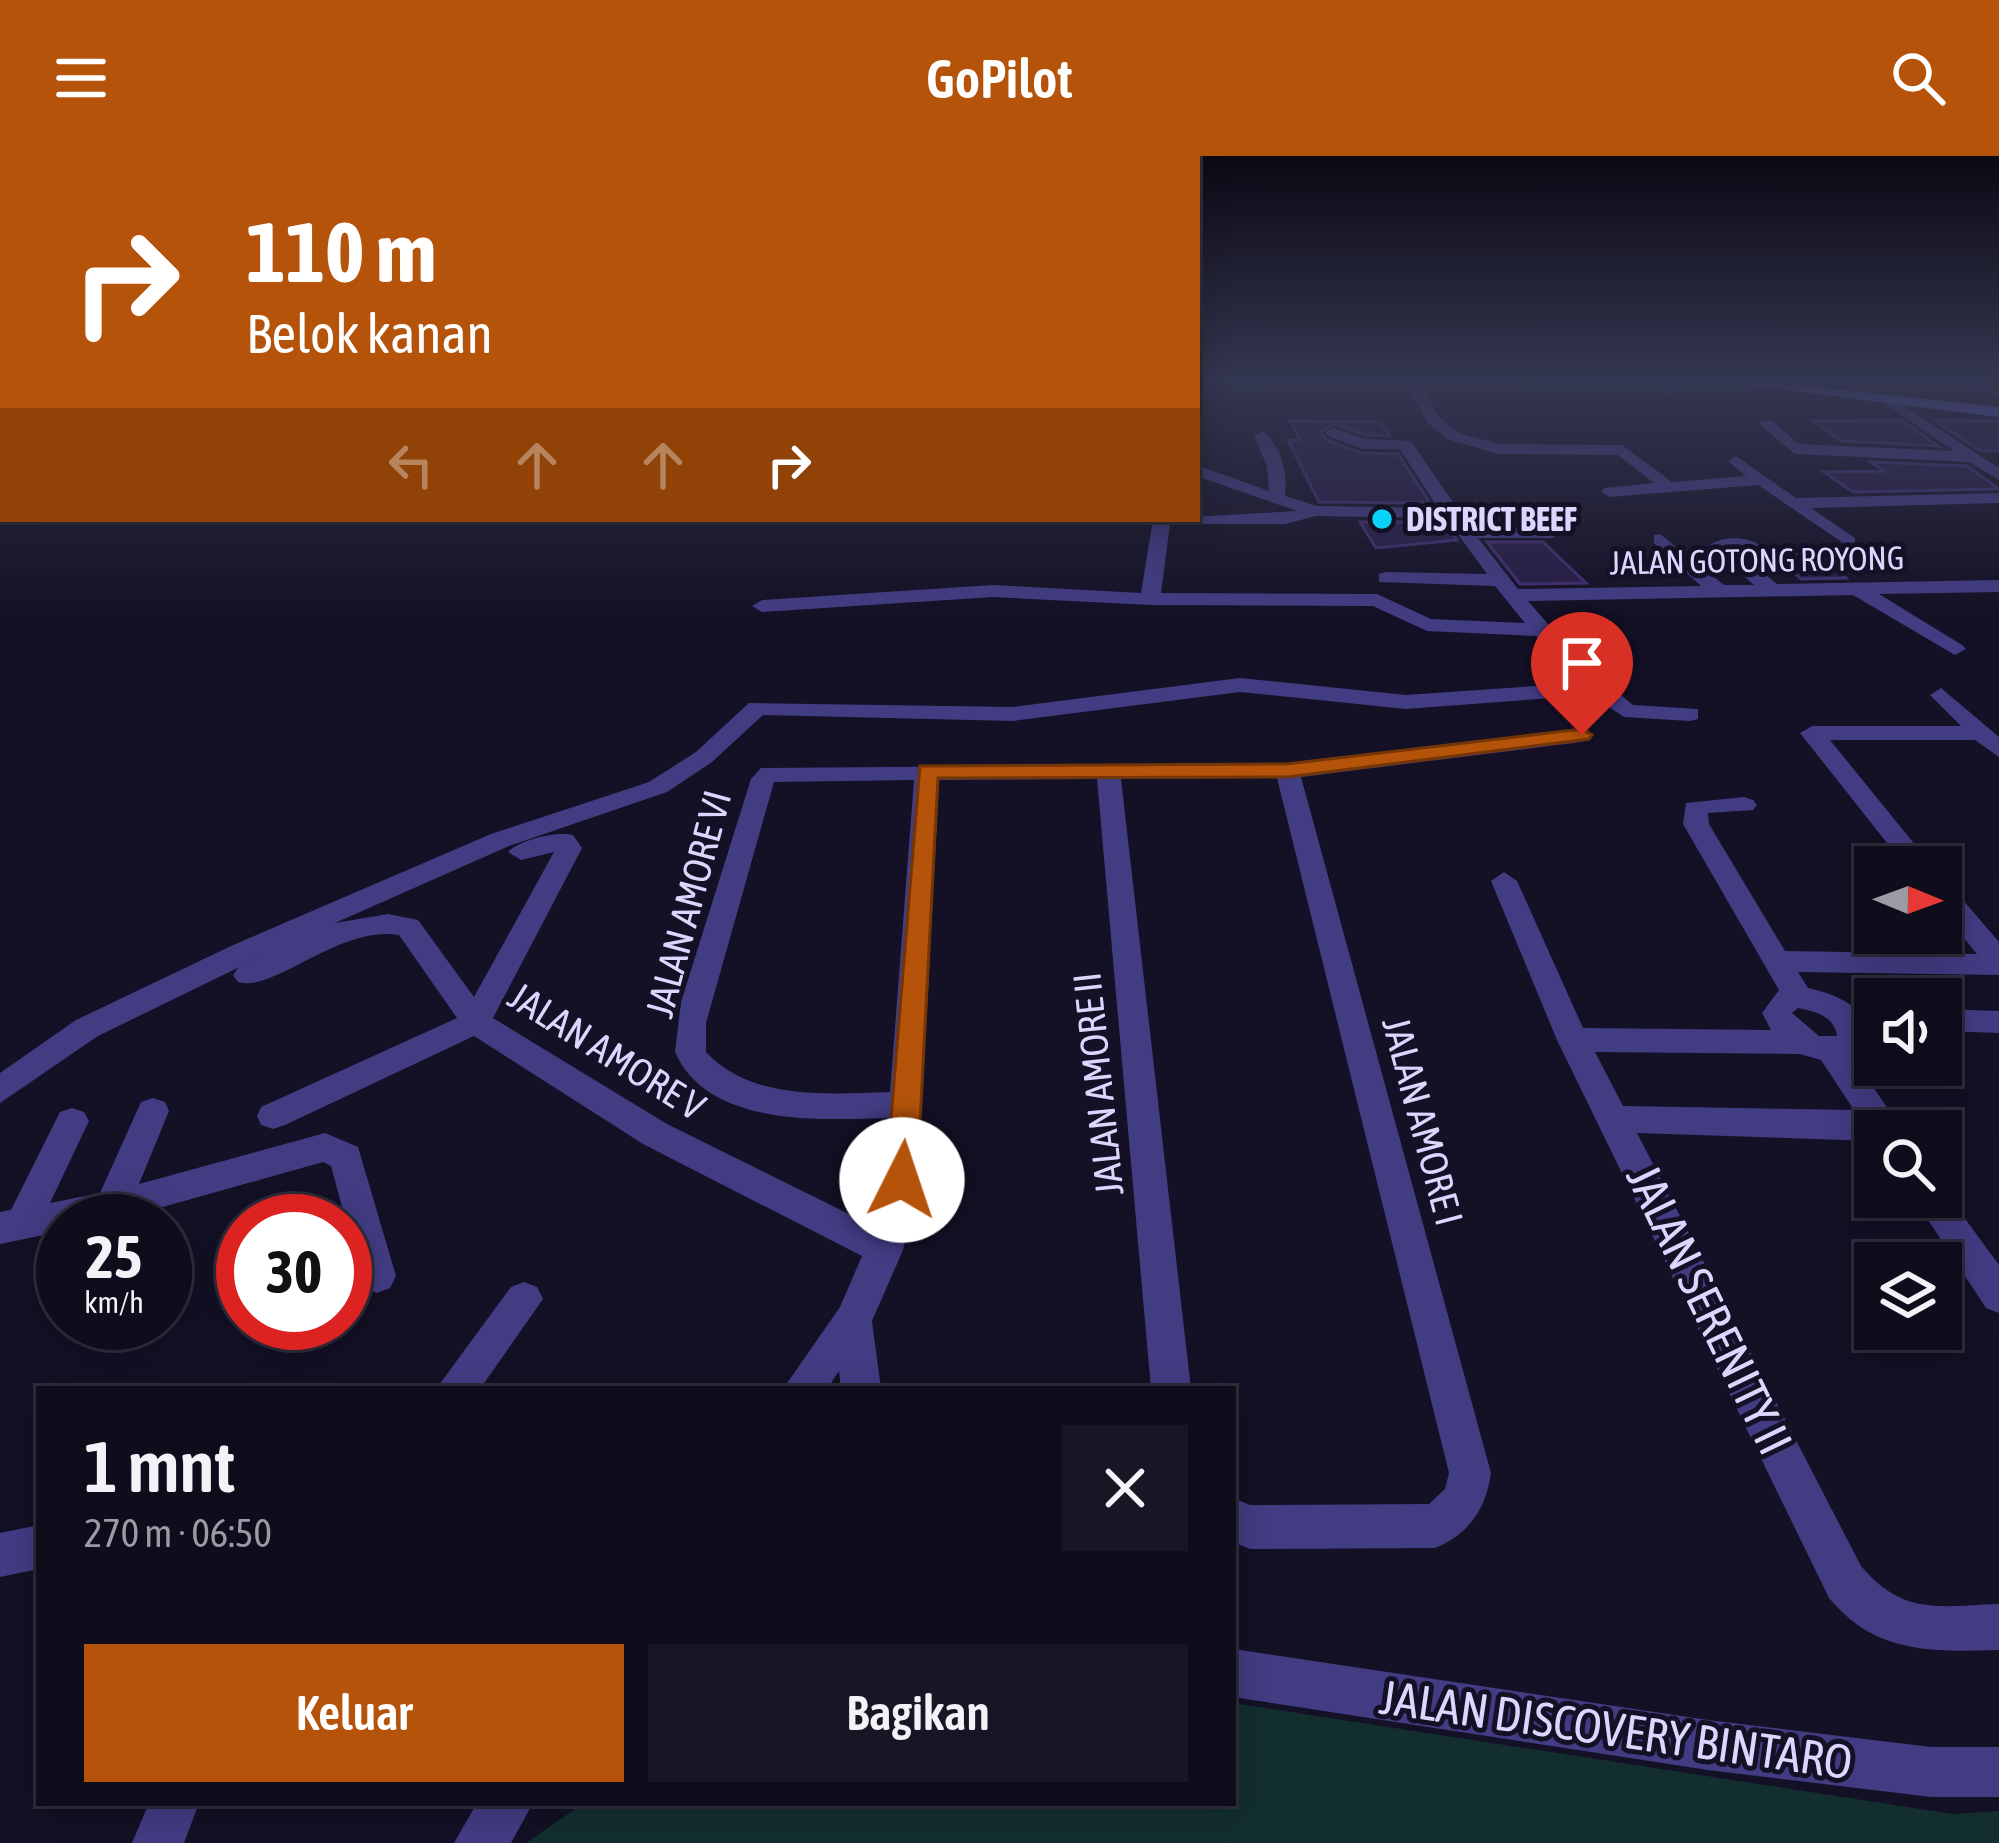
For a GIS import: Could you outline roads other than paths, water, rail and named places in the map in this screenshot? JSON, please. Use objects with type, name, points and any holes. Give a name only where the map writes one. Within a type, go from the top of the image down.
[{"type":"street","points":[[1270,458],[1276,497]]},
{"type":"street","points":[[1414,458],[1465,532],[1595,688],[1630,712],[1690,715]]},
{"type":"street","points":[[1632,458],[1666,485]]},
{"type":"street","points":[[1971,458],[1999,476]]},
{"type":"street","points":[[1736,461],[1906,586]]},
{"type":"street","points":[[1202,472],[1220,482],[1316,511]]},
{"type":"street","points":[[1610,492],[1761,480]]},
{"type":"street","points":[[1792,503],[1999,498]]},
{"type":"street","points":[[1200,519],[1285,519],[1316,511],[1451,513]]},
{"type":"street","points":[[1150,599],[1166,522]]},
{"type":"street","points":[[1465,532],[1552,533]]},
{"type":"street","points":[[1660,539],[1720,592]]},
{"type":"street","points":[[1750,545],[1719,545],[1772,590]]},
{"type":"street","name":"JALAN GOTONG ROYONG","points":[[1386,578],[1509,588],[1720,592],[1999,586]]},
{"type":"street","points":[[1854,587],[1955,649]]},
{"type":"street","points":[[762,606],[993,591],[1150,599],[1377,600],[1427,625],[1544,630]]},
{"type":"street","points":[[0,1090],[87,1028],[241,953],[500,840],[658,787],[704,757],[757,707],[1013,714],[1240,685],[1406,702],[1595,688]]},
{"type":"street","points":[[1941,695],[1990,741]]},
{"type":"street","points":[[1903,846],[1812,733],[1990,741]]},
{"type":"street","points":[[805,1386],[853,1320],[885,1250],[902,1180],[927,771],[1287,771],[1582,735]]},
{"type":"street","name":"JALAN AMORE II","points":[[1108,770],[1172,1386]]},
{"type":"street","name":"JALAN AMORE VI","points":[[907,1104],[790,1103],[747,1095],[692,1057],[688,1033],[763,779],[781,771],[927,771]]},
{"type":"street","name":"JALAN AMORE I","points":[[1236,1521],[1250,1527],[1435,1526],[1456,1513],[1468,1495],[1470,1473],[1287,771]]},
{"type":"street","points":[[1744,805],[1695,808],[1696,824],[1798,997]]},
{"type":"street","points":[[273,1116],[476,1022],[569,848],[564,841],[551,841],[502,859]]},
{"type":"street","name":"JALAN SERENITY II","points":[[1504,880],[1573,1040],[1856,1598],[1874,1615],[1908,1628],[1999,1627]]},
{"type":"street","points":[[1962,918],[1999,963]]},
{"type":"street","name":"JALAN AMORE V","points":[[248,975],[352,928],[392,922],[408,928],[476,1022],[655,1134],[885,1250]]},
{"type":"street","points":[[1776,961],[1999,963]]},
{"type":"street","points":[[1854,1015],[1798,997],[1778,1004],[1777,1013],[1789,1033],[1817,1046],[1869,1110]]},
{"type":"street","points":[[1962,1021],[1999,1022]]},
{"type":"street","points":[[1573,1040],[1817,1046],[1852,1044],[1854,1027]]},
{"type":"street","points":[[117,1194],[153,1111]]},
{"type":"street","points":[[1615,1119],[1854,1127]]},
{"type":"street","points":[[11,1227],[72,1120]]},
{"type":"street","points":[[154,1194],[309,1150],[336,1150],[346,1157],[377,1276]]},
{"type":"street","points":[[1945,1218],[1999,1296]]},
{"type":"street","points":[[458,1386],[524,1300]]},
{"type":"street","points":[[853,1320],[861,1386]]},
{"type":"street","points":[[0,1555],[36,1548]]},
{"type":"street","name":"JALAN DISCOVERY BINTARO","points":[[1236,1673],[1708,1745],[1930,1772],[1999,1772]]},
{"type":"street","points":[[158,1843],[173,1806]]},
{"type":"street","points":[[480,1843],[506,1806]]},
{"type":"place","name":"DISTRICT BEEF","points":[[1382,519]]}]
